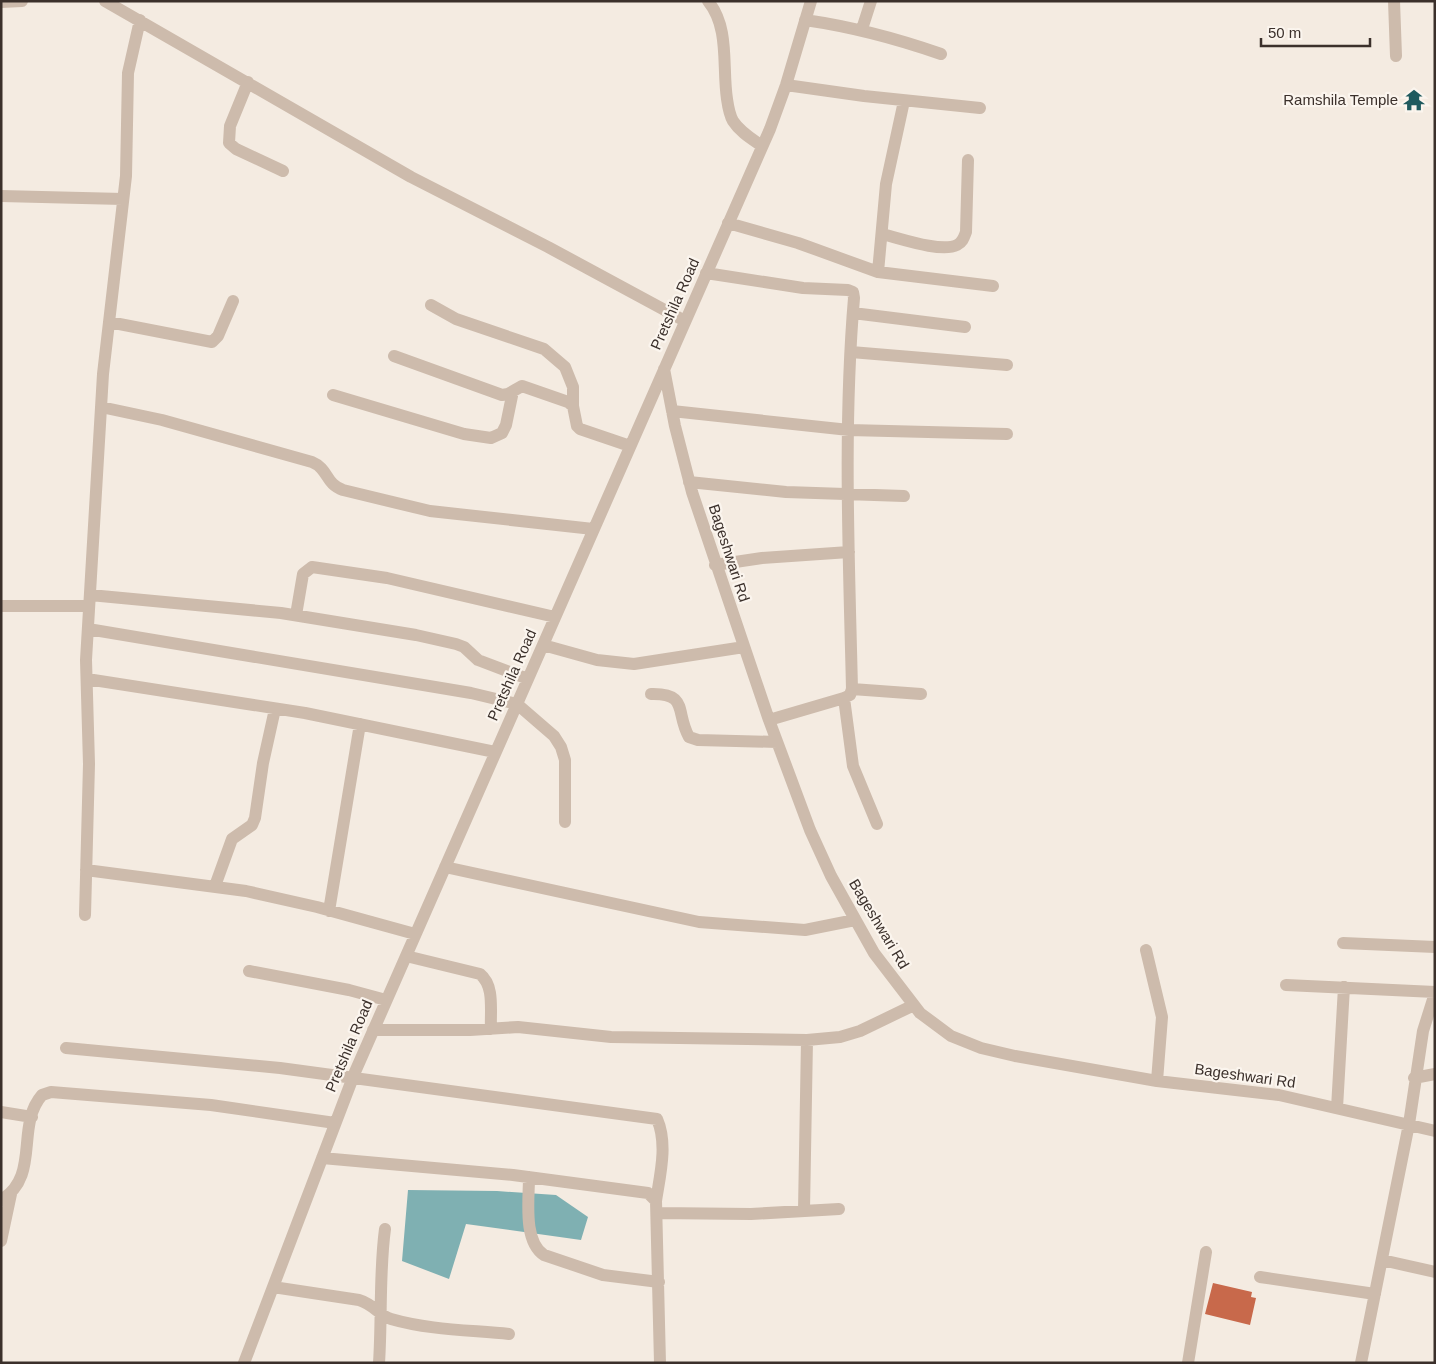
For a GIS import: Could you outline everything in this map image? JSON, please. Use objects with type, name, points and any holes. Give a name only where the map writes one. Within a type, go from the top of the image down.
[{"type":"street","points":[[1,2],[22,1]]},
{"type":"street","points":[[105,1],[410,177],[548,247],[685,320]]},
{"type":"street","points":[[708,1],[720,20],[723,32],[724,78],[732,119],[740,129],[762,146]]},
{"type":"street","name":"Pretshila Road","points":[[244,1363],[335,1123],[373,1030],[762,146],[786,85],[810,1]]},
{"type":"street","points":[[862,29],[871,1]]},
{"type":"street","points":[[1394,1],[1396,56]]},
{"type":"street","points":[[85,915],[89,773],[86,679],[101,407],[126,176],[128,74],[140,20]]},
{"type":"street","points":[[805,20],[862,29],[941,54]]},
{"type":"street","points":[[248,82],[230,126],[229,143],[236,149],[283,171]]},
{"type":"street","points":[[786,85],[904,101],[980,108]]},
{"type":"street","points":[[878,272],[886,184],[904,101]]},
{"type":"street","points":[[882,234],[942,246],[957,245],[962,241],[966,232],[968,160]]},
{"type":"street","points":[[1,196],[123,199]]},
{"type":"street","points":[[728,223],[798,243],[878,272],[993,286]]},
{"type":"street","points":[[706,273],[803,288],[848,290],[853,292],[847,496],[849,552],[848,694],[853,766],[877,824]]},
{"type":"street","points":[[109,322],[212,342],[218,336],[233,301]]},
{"type":"street","points":[[431,304],[456,319],[544,349],[565,367],[572,387],[576,426],[630,446]]},
{"type":"street","points":[[853,312],[965,327]]},
{"type":"street","points":[[850,352],[1007,364]]},
{"type":"street","points":[[394,356],[496,393],[508,394],[518,387],[528,387],[573,406]]},
{"type":"street","name":"Bageshwari Rd","points":[[664,368],[689,482],[715,565],[810,830],[832,876],[874,953],[920,1013],[951,1036],[981,1048],[1015,1056],[1157,1081],[1278,1095],[1435,1131]]},
{"type":"street","points":[[333,395],[464,434],[491,438],[502,433],[506,425],[513,392]]},
{"type":"street","points":[[101,407],[162,420],[312,462],[320,465],[333,486],[343,490],[430,511],[593,529]]},
{"type":"street","points":[[672,410],[848,430],[1007,434]]},
{"type":"street","points":[[689,482],[847,496],[904,496]]},
{"type":"street","points":[[715,565],[782,556],[849,552]]},
{"type":"street","points":[[296,616],[303,574],[312,567],[387,578],[555,617]]},
{"type":"street","points":[[1,606],[90,600],[296,616],[375,628],[456,644],[464,647],[478,660],[528,679]]},
{"type":"street","points":[[88,629],[443,688],[516,704],[546,727],[561,747],[567,772],[565,822]]},
{"type":"street","points":[[542,645],[597,660],[634,664],[744,647]]},
{"type":"street","points":[[86,679],[276,709],[495,752]]},
{"type":"street","points":[[651,694],[665,693],[674,696],[679,703],[689,737],[698,740],[777,742]]},
{"type":"street","points":[[769,720],[848,694],[921,694]]},
{"type":"street","points":[[215,886],[232,839],[252,825],[255,818],[262,763],[276,709]]},
{"type":"street","points":[[329,911],[360,724]]},
{"type":"street","points":[[445,867],[699,922],[805,930],[856,920]]},
{"type":"street","points":[[86,870],[215,886],[329,911],[415,934]]},
{"type":"street","points":[[1344,943],[1435,947]]},
{"type":"street","points":[[1146,950],[1162,1017],[1157,1081]]},
{"type":"street","points":[[406,956],[480,974],[487,979],[490,989],[491,1029]]},
{"type":"street","points":[[249,970],[349,990],[386,1000]]},
{"type":"street","points":[[1286,985],[1435,992],[1429,1030],[1414,1078],[1409,1124],[1361,1363]]},
{"type":"street","points":[[1337,1108],[1344,987]]},
{"type":"street","points":[[373,1030],[518,1027],[611,1037],[807,1040],[840,1037],[860,1031],[914,1005]]},
{"type":"street","points":[[804,1210],[807,1040]]},
{"type":"street","points":[[66,1048],[280,1068],[657,1119],[662,1131],[657,1207],[660,1363]]},
{"type":"street","points":[[1414,1078],[1435,1074]]},
{"type":"street","points":[[1,1242],[6,1197],[21,1180],[32,1117],[37,1100],[42,1094],[60,1092],[211,1105],[335,1123]]},
{"type":"street","points":[[1,1112],[32,1117]]},
{"type":"street","points":[[322,1158],[528,1177],[648,1192],[657,1207]]},
{"type":"street","points":[[528,1177],[529,1215],[532,1241],[536,1250],[544,1255],[603,1275],[659,1282]]},
{"type":"street","points":[[657,1207],[752,1214],[839,1209]]},
{"type":"street","points":[[379,1363],[382,1316],[381,1257],[385,1229]]},
{"type":"street","points":[[1188,1363],[1206,1252]]},
{"type":"street","points":[[1382,1260],[1435,1272]]},
{"type":"street","points":[[1260,1277],[1375,1294]]},
{"type":"street","points":[[273,1287],[359,1300],[371,1304],[382,1316],[410,1324],[509,1334]]},
{"type":"water","points":[[408,1190],[497,1191],[556,1195],[588,1217],[581,1240],[466,1224],[449,1279],[402,1261]]},
{"type":"building","points":[[1213,1283],[1252,1292],[1251,1297],[1256,1298],[1250,1325],[1205,1314]]},
{"type":"place","name":"Ramshila Temple","points":[[1414,100]]}]
